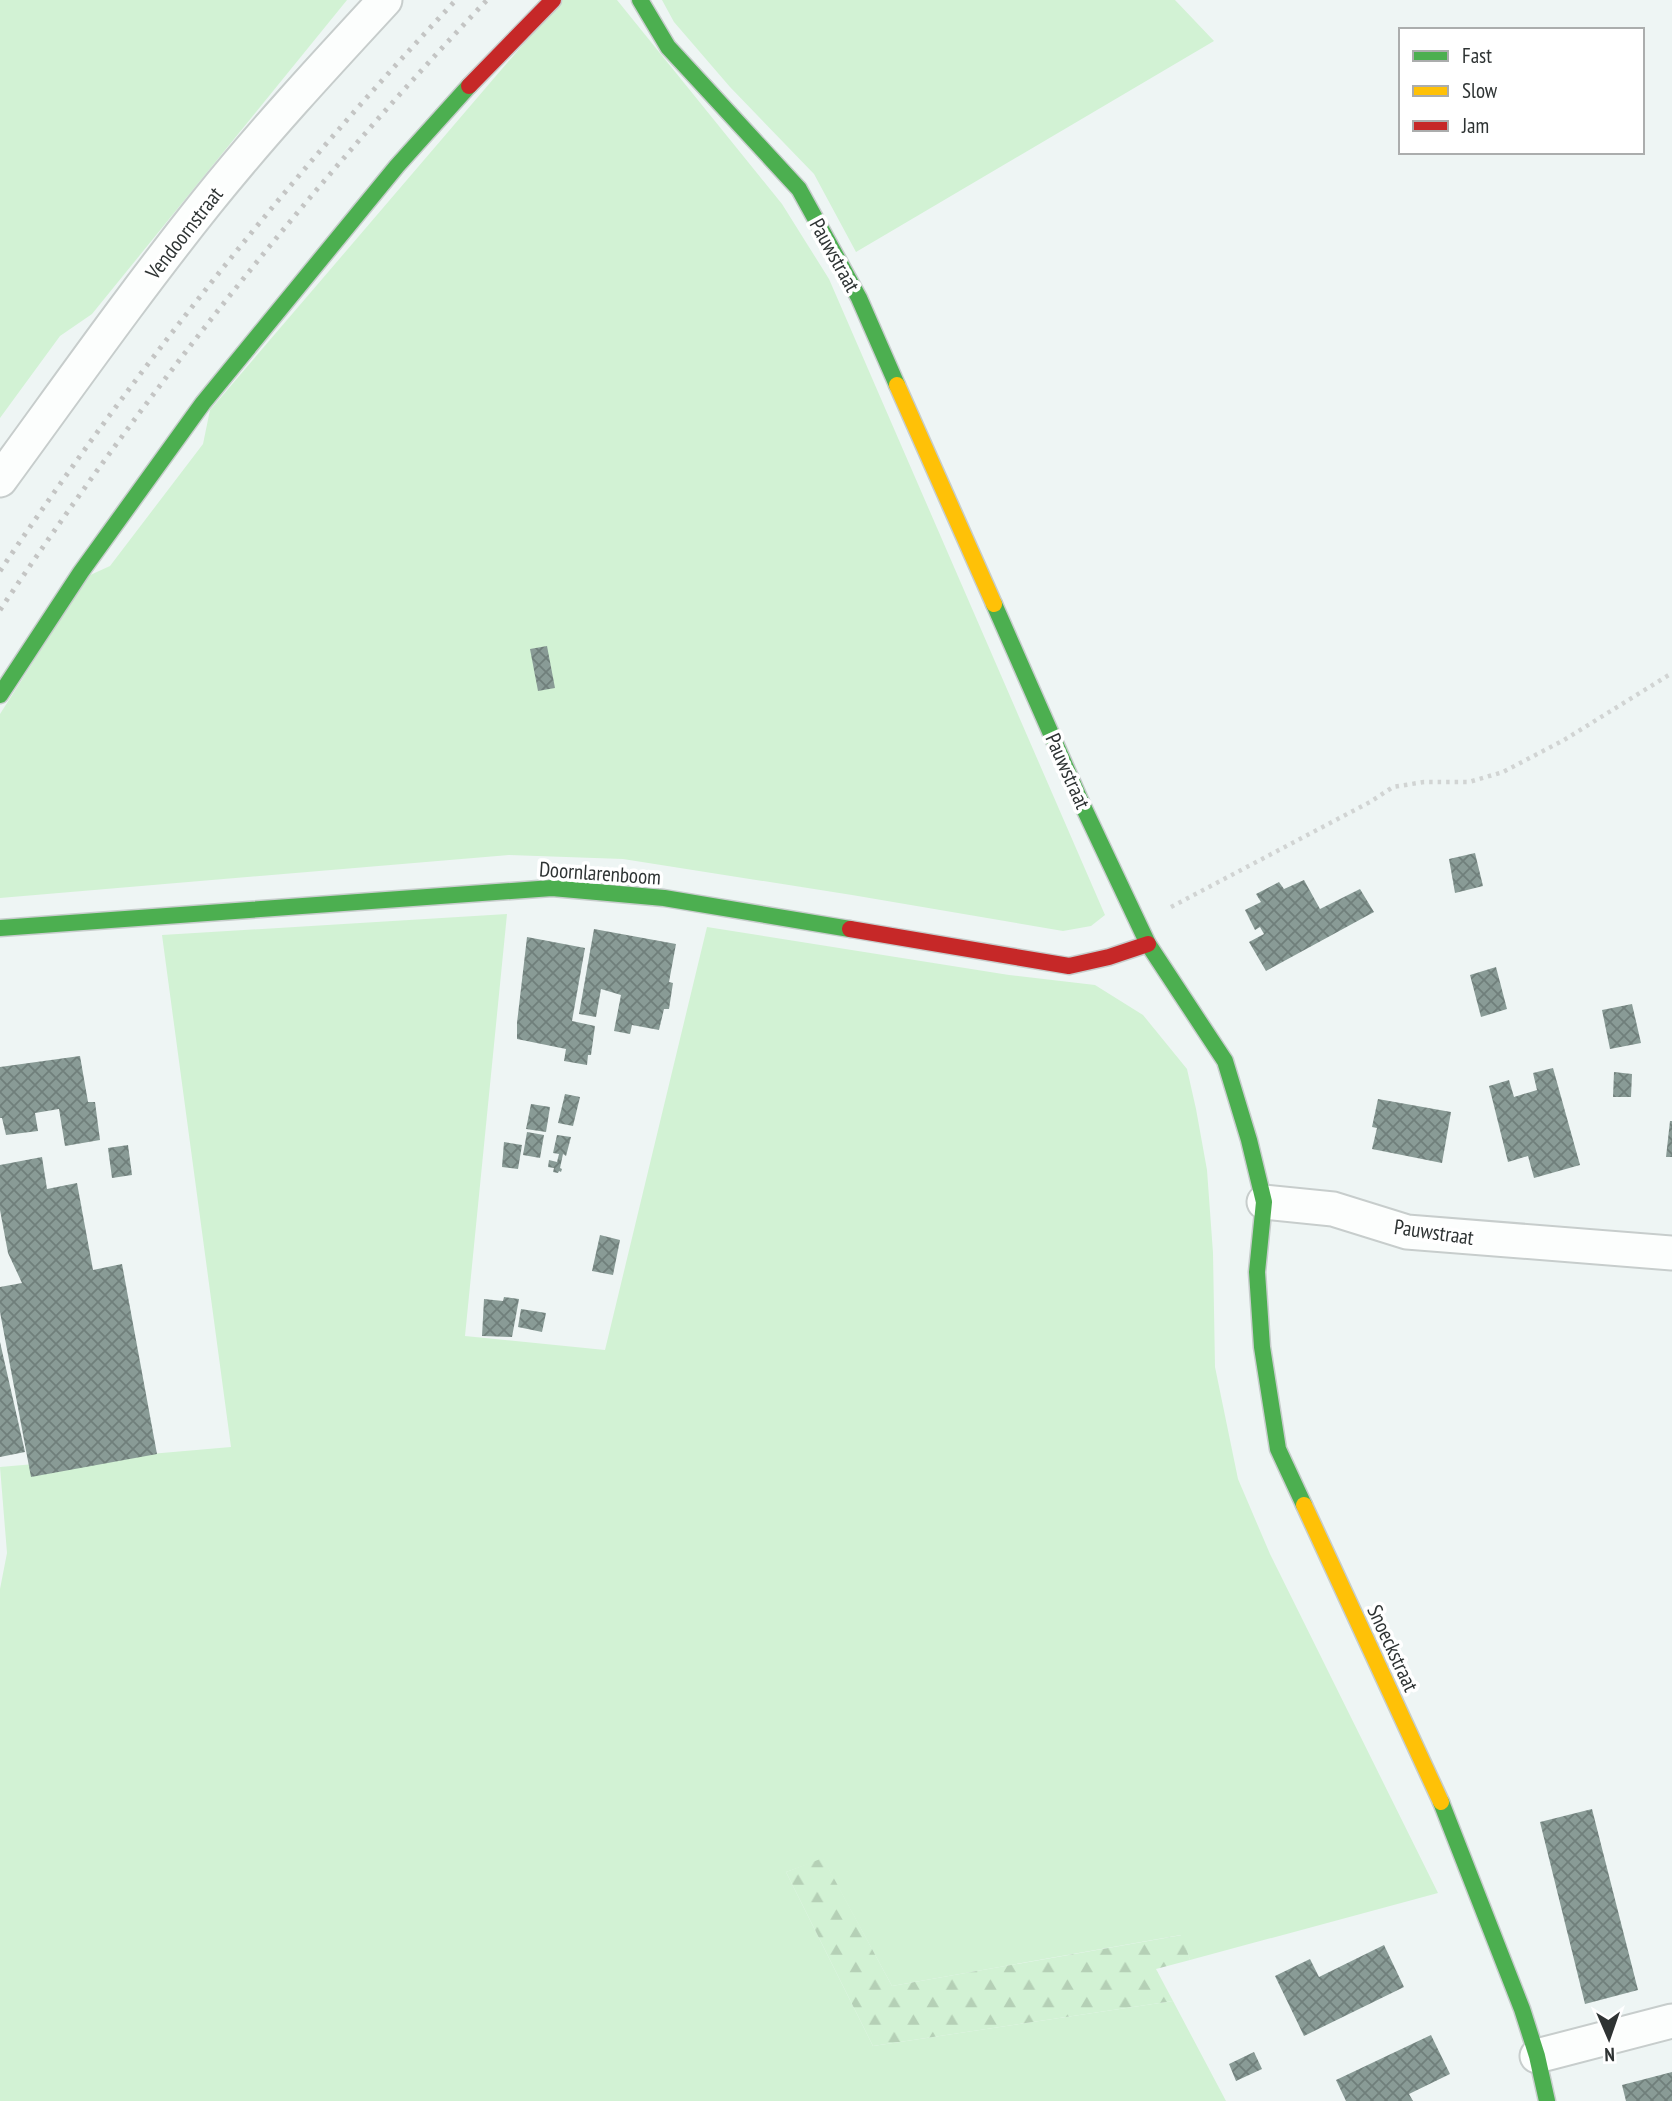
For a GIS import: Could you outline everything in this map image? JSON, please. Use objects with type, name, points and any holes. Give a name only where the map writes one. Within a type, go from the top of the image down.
[{"type":"street","name":"Vendoornstraat","points":[[0,480],[103,337],[207,202],[324,66],[385,0]]},
{"type":"street","points":[[0,695],[81,572],[203,403],[397,166],[491,62],[553,0]]},
{"type":"street","name":"Pauwstraat","points":[[640,0],[668,47],[799,189],[859,298],[1081,802],[1148,944],[1226,1061],[1264,1202],[1333,1209],[1407,1232],[1672,1253]]},
{"type":"street","name":"Doornlarenboom","points":[[0,928],[552,888],[664,898],[1069,966],[1104,960],[1148,944]]},
{"type":"street","name":"Snoeckstraat","points":[[1264,1202],[1257,1272],[1262,1347],[1278,1449],[1447,1815],[1522,2009],[1537,2056],[1547,2101]]},
{"type":"street","points":[[1537,2056],[1672,2021]]},
{"type":"path","points":[[1139,924],[1370,802],[1393,787],[1424,782],[1469,782],[1503,772],[1564,740],[1672,673]]},
{"type":"green space","points":[[0,0],[347,0],[92,314],[60,336],[0,418]]},
{"type":"green space","points":[[561,0],[617,0],[782,204],[829,279],[1105,915],[1091,926],[1063,931],[623,859],[509,855],[0,898],[0,714],[88,576],[110,566],[203,444],[210,410]]},
{"type":"green space","points":[[662,0],[1175,0],[1214,41],[856,252],[814,174],[730,87],[674,22]]},
{"type":"green space","points":[[507,914],[465,1336],[605,1350],[707,927],[1009,975],[1095,985],[1143,1015],[1187,1069],[1207,1170],[1213,1253],[1215,1367],[1238,1479],[1270,1554],[1438,1893],[1190,1960],[1181,1935],[892,1986],[823,1859],[786,1872],[873,2046],[1173,2001],[1226,2101],[0,2101],[0,1589],[7,1553],[0,1467],[231,1447],[162,935]]},
{"type":"green space","points":[[823,1858],[892,1986],[1182,1935],[1190,1960],[1156,1969],[1173,2001],[873,2046],[786,1872]]},
{"type":"building","points":[[547,646],[555,688],[538,691],[530,649]]},
{"type":"building","points":[[1475,853],[1483,886],[1455,893],[1449,859]]},
{"type":"building","points":[[1304,880],[1320,909],[1360,889],[1374,912],[1266,971],[1249,942],[1264,934],[1260,927],[1255,930],[1245,910],[1261,902],[1256,894],[1279,882],[1284,889]]},
{"type":"building","points":[[594,929],[676,944],[669,982],[673,983],[669,1009],[664,1009],[659,1030],[632,1025],[630,1034],[614,1031],[621,995],[601,989],[596,1017],[579,1014]]},
{"type":"building","points":[[527,937],[585,948],[572,1021],[595,1026],[587,1065],[564,1061],[566,1049],[517,1039]]},
{"type":"building","points":[[1496,967],[1507,1009],[1481,1017],[1470,975]]},
{"type":"building","points":[[1632,1004],[1641,1043],[1610,1049],[1602,1010]]},
{"type":"building","points":[[80,1056],[88,1102],[95,1102],[100,1140],[65,1146],[59,1109],[35,1113],[38,1131],[6,1135],[0,1118],[0,1067]]},
{"type":"building","points":[[1553,1068],[1580,1165],[1534,1178],[1528,1156],[1508,1162],[1489,1086],[1509,1080],[1514,1097],[1537,1090],[1533,1073]]},
{"type":"building","points":[[1614,1072],[1632,1074],[1631,1097],[1613,1097]]},
{"type":"building","points":[[565,1094],[580,1097],[573,1126],[558,1123]]},
{"type":"building","points":[[1378,1099],[1451,1112],[1442,1163],[1372,1149],[1377,1128],[1372,1127]]},
{"type":"building","points":[[531,1104],[550,1107],[546,1132],[526,1129]]},
{"type":"building","points":[[1670,1121],[1672,1157],[1666,1157]]},
{"type":"building","points":[[527,1132],[544,1135],[540,1158],[523,1155]]},
{"type":"building","points":[[557,1135],[571,1137],[566,1156],[563,1154],[561,1172],[558,1173],[553,1172],[554,1168],[548,1167],[549,1160],[557,1162],[559,1154],[553,1153]]},
{"type":"building","points":[[504,1142],[522,1145],[518,1169],[502,1167]]},
{"type":"building","points":[[128,1145],[132,1175],[112,1178],[108,1148]]},
{"type":"building","points":[[42,1157],[47,1189],[77,1183],[93,1270],[122,1264],[157,1454],[31,1477],[0,1312],[0,1287],[22,1283],[8,1253],[0,1210],[0,1165]]},
{"type":"building","points":[[600,1235],[620,1240],[613,1275],[592,1271]]},
{"type":"building","points":[[504,1297],[519,1299],[512,1337],[482,1336],[484,1299],[503,1301]]},
{"type":"building","points":[[521,1309],[546,1313],[542,1332],[518,1327]]},
{"type":"building","points":[[0,1342],[25,1452],[0,1457]]},
{"type":"building","points":[[1592,1809],[1638,1990],[1585,2004],[1540,1822]]},
{"type":"building","points":[[1384,1945],[1404,1987],[1304,2036],[1275,1976],[1310,1959],[1319,1977]]},
{"type":"building","points":[[1431,2035],[1450,2074],[1409,2094],[1413,2101],[1346,2101],[1336,2080]]},
{"type":"building","points":[[1254,2052],[1262,2069],[1236,2081],[1229,2064]]},
{"type":"building","points":[[1672,2072],[1672,2101],[1626,2101],[1622,2085]]},
{"type":"railway","points":[[0,571],[105,421],[216,276],[333,135],[456,0]]},
{"type":"railway","points":[[0,610],[112,450],[230,295],[355,145],[487,0]]},
{"type":"traffic: fast","points":[[640,0],[668,47],[799,189],[859,298],[897,385]]},
{"type":"traffic: fast","points":[[0,695],[81,572],[203,403],[397,166],[469,86]]},
{"type":"traffic: fast","points":[[994,604],[1081,802],[1148,944],[1225,1061],[1264,1202],[1257,1272],[1262,1347],[1278,1449],[1304,1505]]},
{"type":"traffic: fast","points":[[0,928],[552,888],[664,898],[850,929]]},
{"type":"traffic: fast","points":[[1441,1802],[1522,2009],[1537,2056],[1547,2101]]},
{"type":"traffic: slow","points":[[897,385],[994,604]]},
{"type":"traffic: slow","points":[[1304,1505],[1441,1802]]},
{"type":"traffic: jam","points":[[469,86],[553,0]]},
{"type":"traffic: jam","points":[[850,929],[1069,966],[1148,944]]}]
